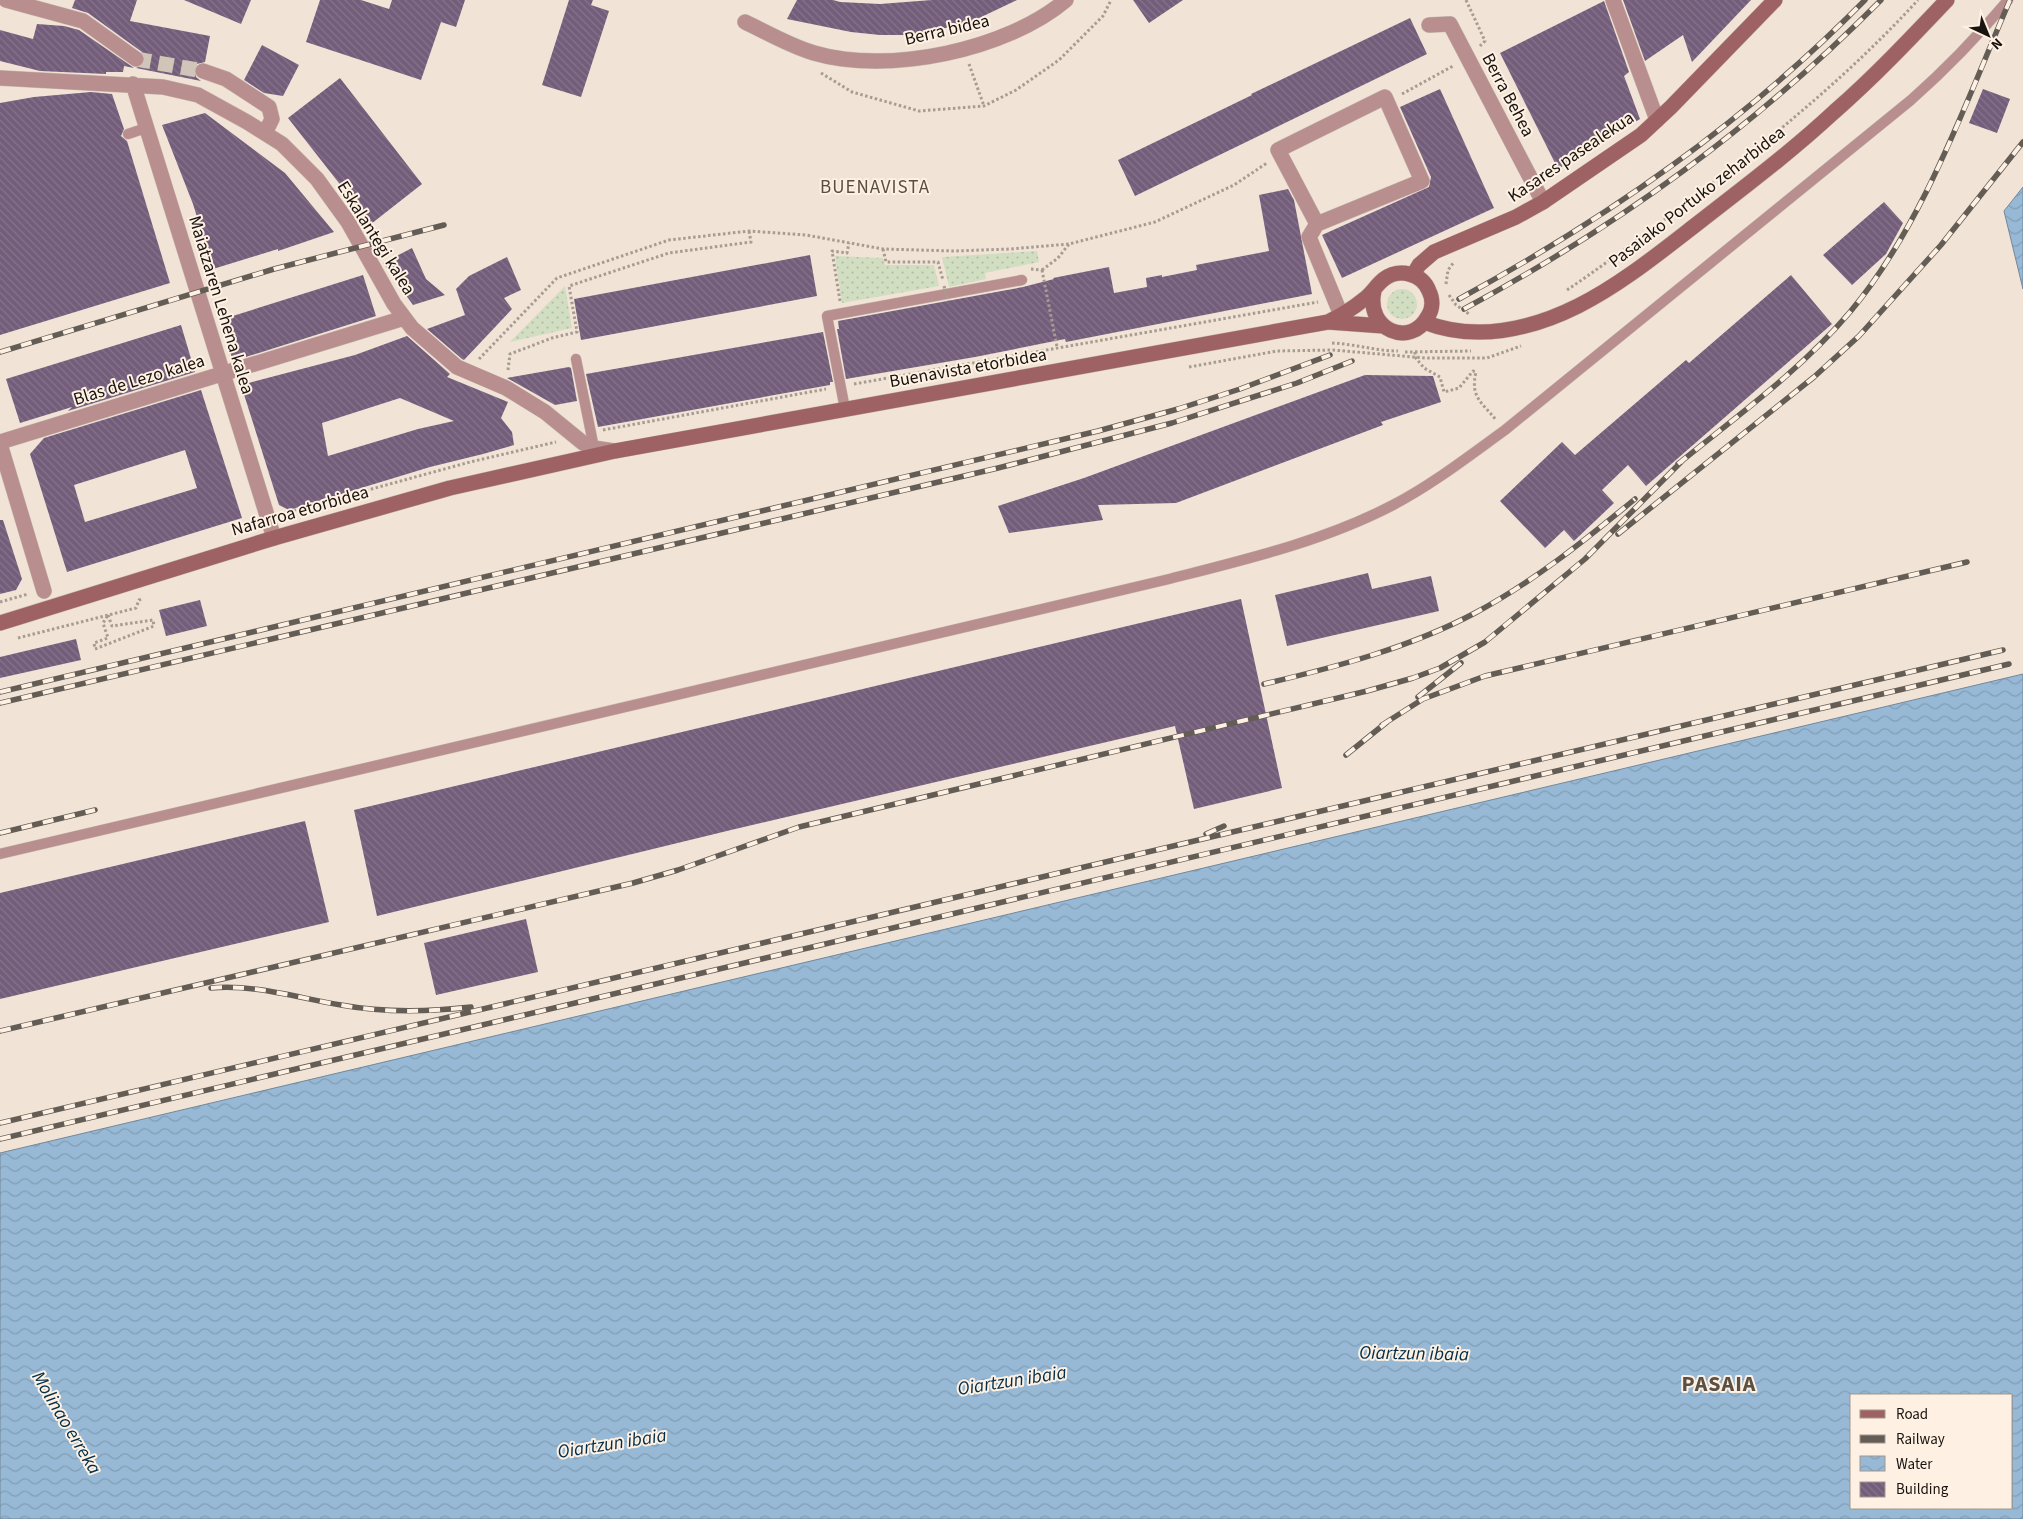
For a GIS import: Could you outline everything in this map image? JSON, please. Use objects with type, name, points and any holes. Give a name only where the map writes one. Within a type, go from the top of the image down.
[{"type":"main road","name":"Kasares pasealekua","points":[[1413,275],[1419,265],[1434,252],[1516,217],[1543,202],[1641,135],[1775,0]]},
{"type":"main road","name":"Pasaiako Portuko zeharbidea","points":[[1424,322],[1464,333],[1504,330],[1550,318],[1578,306],[1607,289],[1665,248],[1820,125],[1899,50],[1947,0]]},
{"type":"main road","name":"Buenavista etorbidea","points":[[1333,324],[1374,291],[1379,283],[1394,273],[1413,275]]},
{"type":"main road","points":[[1413,275],[1426,284],[1432,300],[1429,316],[1424,322]]},
{"type":"main road","points":[[1374,291],[1373,310],[1377,320],[1383,326]]},
{"type":"main road","name":"Buenavista etorbidea","points":[[615,451],[1333,324],[1383,326],[1391,331],[1409,332],[1424,322]]},
{"type":"main road","name":"Nafarroa etorbidea","points":[[0,623],[274,538],[450,488],[615,451]]},
{"type":"street","points":[[6,0],[83,21],[136,59]]},
{"type":"street","name":"Berra bidea","points":[[745,22],[788,44],[814,53],[842,59],[878,62],[914,60],[963,49],[1003,36],[1054,10],[1066,0]]},
{"type":"street","points":[[1613,0],[1657,120]]},
{"type":"street","name":"Berra Behea","points":[[1429,25],[1450,24],[1543,202]]},
{"type":"street","points":[[203,71],[226,79],[269,107],[272,118],[265,133]]},
{"type":"street","name":"Eskalantegi kalea","points":[[0,78],[62,83],[163,86],[198,95],[265,133],[282,144],[317,179],[348,222],[404,318],[412,328],[457,367],[506,388],[545,412],[583,443],[592,440],[615,451]]},
{"type":"street","name":"Maiatzaren Lehena kalea","points":[[133,84],[274,538]]},
{"type":"street","points":[[1317,224],[1278,150],[1385,97],[1422,181],[1317,224],[1309,237],[1333,324]]},
{"type":"street","name":"Blas de Lezo kalea","points":[[0,443],[404,318]]},
{"type":"street","points":[[0,443],[44,591]]},
{"type":"lane","points":[[0,854],[1165,580],[1278,550],[1324,535],[1394,505],[1444,474],[1505,430],[1911,100],[1963,51],[2008,0]]},
{"type":"lane","points":[[128,134],[146,128]]},
{"type":"lane","points":[[845,409],[827,316],[1022,280]]},
{"type":"lane","points":[[576,359],[592,440]]},
{"type":"path","points":[[814,53],[814,63],[819,72],[852,92],[919,111],[984,106],[1016,90],[1059,60],[1103,16],[1111,0]]},
{"type":"path","points":[[1466,0],[1485,42]]},
{"type":"path","points":[[963,49],[984,106]]},
{"type":"path","points":[[467,372],[557,278],[669,240],[749,230],[806,235],[883,249],[954,251],[1069,244],[1155,222],[1234,185],[1281,154]]},
{"type":"path","points":[[506,388],[510,354],[552,338],[577,332],[569,286],[669,253],[751,242],[749,230]]},
{"type":"path","points":[[842,314],[832,251],[847,253],[849,243]]},
{"type":"path","points":[[1058,347],[1042,270],[1058,258],[1069,244]]},
{"type":"path","points":[[883,249],[886,262],[938,262],[948,301]]},
{"type":"path","points":[[1456,260],[1448,270],[1446,281],[1448,294],[1456,306],[1467,313],[1475,315]]},
{"type":"path","points":[[592,440],[840,386],[1323,302]]},
{"type":"path","points":[[1333,324],[1333,350]]},
{"type":"path","points":[[1332,343],[1365,346],[1383,351],[1473,351]]},
{"type":"path","points":[[1415,352],[1415,357],[1424,368],[1440,377],[1444,392],[1459,388],[1473,371],[1476,372],[1473,386],[1476,394],[1505,430]]},
{"type":"path","points":[[108,615],[112,626],[153,620],[154,626],[95,649],[94,643],[108,638],[103,623],[108,615]]},
{"type":"green space","points":[[1037,251],[1039,262],[985,273],[986,279],[949,287],[942,257]]},
{"type":"green space","points":[[835,256],[883,258],[885,265],[934,265],[939,286],[842,303]]},
{"type":"green space","points":[[565,286],[572,328],[510,342]]},
{"type":"green space","points":[[1402,289],[1413,293],[1417,304],[1413,315],[1402,319],[1391,315],[1387,304],[1391,293]]},
{"type":"water","points":[[2023,187],[2023,289],[2004,211]]},
{"type":"water","points":[[2023,674],[2023,1519],[0,1519],[0,1153]]},
{"type":"building","points":[[75,0],[137,0],[130,21],[210,36],[205,62],[197,64],[194,68],[196,77],[201,81],[136,68],[143,65],[145,60],[142,52],[88,13],[72,8]]},
{"type":"building","points":[[184,0],[251,0],[241,24]]},
{"type":"building","points":[[320,0],[361,0],[389,9],[392,0],[465,0],[456,27],[441,22],[421,80],[306,42]]},
{"type":"building","points":[[569,0],[593,0],[591,5],[609,11],[581,97],[542,85]]},
{"type":"building","points":[[797,0],[833,0],[880,4],[932,0],[1017,0],[975,20],[920,35],[880,35],[851,32],[787,19]]},
{"type":"building","points":[[1133,0],[1183,0],[1149,23]]},
{"type":"building","points":[[1623,0],[1751,0],[1692,62],[1683,35],[1645,61]]},
{"type":"building","points":[[1604,1],[1629,72],[1624,76],[1640,119],[1558,169],[1500,53]]},
{"type":"building","points":[[1410,18],[1427,54],[1135,196],[1118,160]]},
{"type":"building","points":[[37,24],[64,26],[79,30],[134,68],[124,66],[123,72],[106,72],[106,74],[40,71],[0,61],[0,30],[33,39]]},
{"type":"building","points":[[262,45],[299,65],[283,96],[264,93],[244,80]]},
{"type":"building","points":[[340,78],[422,184],[371,224],[288,118]]},
{"type":"building","points":[[1440,89],[1494,208],[1342,278],[1322,235],[1429,187],[1431,177],[1400,107]]},
{"type":"building","points":[[1983,89],[2010,99],[1997,133],[1969,123]]},
{"type":"building","points":[[91,92],[112,94],[124,129],[121,136],[127,141],[170,283],[0,335],[0,103],[34,97]]},
{"type":"building","points":[[205,113],[285,173],[334,232],[278,251],[278,249],[213,269],[193,204],[162,125]]},
{"type":"building","points":[[1288,189],[1294,200],[1312,294],[1066,342],[1065,339],[975,357],[846,379],[837,329],[839,329],[838,321],[1023,287],[1053,278],[1109,267],[1114,293],[1147,287],[1146,278],[1197,270],[1196,265],[1269,251],[1259,195]]},
{"type":"building","points":[[1884,202],[1903,223],[1886,254],[1852,285],[1823,255]]},
{"type":"building","points":[[412,248],[426,279],[445,295],[413,305],[383,263]]},
{"type":"building","points":[[810,255],[817,296],[581,340],[574,299]]},
{"type":"building","points":[[507,257],[521,290],[504,298],[512,309],[464,360],[427,329],[465,315],[456,289],[469,276]]},
{"type":"building","points":[[363,275],[376,316],[233,361],[220,320]]},
{"type":"building","points":[[1791,275],[1832,324],[1646,486],[1628,465],[1602,490],[1614,503],[1574,541],[1564,530],[1545,548],[1500,501],[1562,442],[1575,455],[1686,360],[1689,363]]},
{"type":"building","points":[[181,325],[195,372],[68,411],[72,407],[20,423],[6,379]]},
{"type":"building","points":[[823,332],[833,382],[830,382],[830,385],[598,427],[586,374]]},
{"type":"building","points":[[407,336],[450,374],[447,377],[508,402],[501,418],[512,432],[514,445],[430,467],[289,510],[279,505],[241,385],[355,355]],"holes":[[[400,398],[454,421],[418,429],[328,456],[322,423]]]},
{"type":"building","points":[[571,368],[577,401],[555,405],[507,378]]},
{"type":"building","points":[[1365,375],[1433,376],[1441,402],[1381,422],[1383,425],[1176,503],[1098,505],[1103,520],[1009,533],[998,506],[1084,478]]},
{"type":"building","points":[[201,390],[242,518],[67,572],[30,454],[44,438]],"holes":[[[185,450],[197,488],[85,522],[74,485]]]},
{"type":"building","points":[[0,520],[3,520],[22,579],[16,590],[0,594]]},
{"type":"building","points":[[1368,573],[1372,589],[1431,576],[1439,611],[1287,646],[1275,595]]},
{"type":"building","points":[[1241,599],[1282,788],[1194,809],[1175,726],[731,830],[377,916],[354,810]]},
{"type":"building","points":[[200,600],[207,626],[166,636],[159,610]]},
{"type":"building","points":[[76,639],[81,660],[0,678],[0,657]]},
{"type":"building","points":[[305,821],[329,922],[0,999],[0,893]]},
{"type":"building","points":[[526,919],[538,972],[436,995],[424,943]]},
{"type":"tunnel","points":[[136,59],[203,71]]},
{"type":"railway","points":[[1459,299],[1569,235],[1622,201],[1673,164],[1772,87],[1865,0]]},
{"type":"railway","points":[[1464,309],[1522,277],[1577,243],[1632,208],[1684,170],[1785,90],[1881,0]]},
{"type":"railway","points":[[1678,464],[1767,392],[1810,354],[1831,334],[1876,278],[1921,202],[1959,121],[2010,0]]},
{"type":"railway","points":[[1618,534],[1814,377],[1859,336],[1941,245],[2023,142]]},
{"type":"railway","points":[[0,352],[274,269],[444,225]]},
{"type":"railway","points":[[0,692],[1098,431],[1178,409],[1240,389],[1330,355]]},
{"type":"railway","points":[[0,703],[998,468],[1172,423],[1297,383],[1352,361]]},
{"type":"railway","points":[[0,1031],[633,883],[678,870],[799,827],[1367,691],[1413,678],[1440,668],[1485,642],[1585,559],[1683,460]]},
{"type":"railway","points":[[1264,684],[1372,655],[1424,636],[1475,613],[1538,574],[1635,499]]},
{"type":"railway","points":[[1382,725],[1423,699],[1485,676],[1967,562]]},
{"type":"railway","points":[[0,1123],[2003,650]]},
{"type":"railway","points":[[1418,697],[1461,663]]},
{"type":"railway","points":[[0,1139],[2009,664]]},
{"type":"railway","points":[[1346,755],[1387,722]]},
{"type":"railway","points":[[0,833],[95,810]]},
{"type":"railway","points":[[1206,834],[1224,826]]},
{"type":"railway","points":[[211,988],[244,988],[276,992],[357,1008],[422,1011],[471,1007]]},
{"type":"district","name":"BUENAVISTA","points":[[875,187]]},
{"type":"district","name":"PASAIA","points":[[1719,1384]]},
{"type":"water label","name":"Oiartzun ibaia","points":[[1414,1354]]},
{"type":"water label","name":"Oiartzun ibaia","points":[[1012,1381]]},
{"type":"water label","name":"Molinao erreka","points":[[66,1423]]},
{"type":"water label","name":"Oiartzun ibaia","points":[[612,1444]]}]
